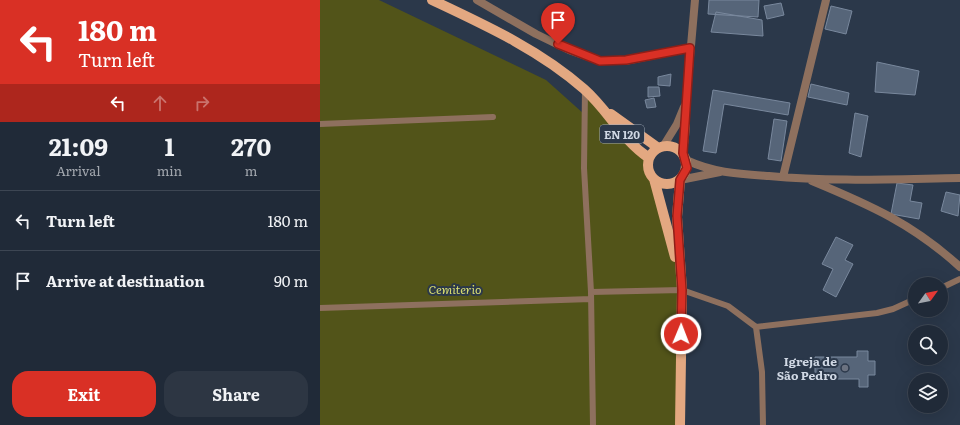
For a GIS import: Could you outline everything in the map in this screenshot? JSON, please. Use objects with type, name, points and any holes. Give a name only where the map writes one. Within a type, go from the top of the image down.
[{"type":"main road","name":"EN 120","points":[[432,0],[528,48],[558,68],[585,90],[634,148],[648,158]]},
{"type":"main road","name":"EN 120","points":[[599,106],[661,146],[675,147],[685,157],[687,168],[680,180],[677,216],[680,278]]},
{"type":"main road","name":"EN 120","points":[[648,158],[661,146]]},
{"type":"main road","name":"EN 120","points":[[648,158],[649,173],[654,179],[682,290],[680,425]]},
{"type":"main road","points":[[654,179],[666,184],[680,180]]},
{"type":"street","points":[[477,0],[536,34],[569,50],[600,61],[626,60],[690,48]]},
{"type":"street","points":[[695,0],[686,103],[685,157],[702,167],[721,172],[810,180],[960,178]]},
{"type":"street","points":[[783,177],[826,0]]},
{"type":"street","points":[[661,146],[677,124],[686,103]]},
{"type":"street","points":[[680,180],[721,172]]},
{"type":"street","points":[[810,180],[865,203],[904,223],[938,248],[960,267]]},
{"type":"lane","points":[[585,90],[584,168],[591,292],[593,425]]},
{"type":"lane","points":[[320,124],[493,117]]},
{"type":"lane","points":[[948,285],[960,279]]},
{"type":"lane","points":[[591,292],[682,290],[728,306],[756,326],[877,314],[908,302]]},
{"type":"lane","points":[[320,308],[591,299]]},
{"type":"lane","points":[[756,326],[762,372],[763,425]]},
{"type":"green space","name":"Cemiterio","points":[[320,0],[379,0],[546,80],[584,114],[585,90],[649,158],[649,173],[654,179],[680,278],[680,425],[320,425]]},
{"type":"building","points":[[709,0],[759,0],[758,17],[708,14]]},
{"type":"building","points":[[781,3],[784,15],[767,19],[764,6]]},
{"type":"building","points":[[831,6],[852,11],[846,34],[825,29]]},
{"type":"building","points":[[716,12],[762,20],[763,36],[711,32]]},
{"type":"building","points":[[877,62],[919,71],[915,95],[875,92]]},
{"type":"building","points":[[671,74],[670,86],[658,85],[658,77]]},
{"type":"building","points":[[811,84],[849,93],[847,105],[808,97]]},
{"type":"building","points":[[648,87],[659,87],[660,96],[648,97]]},
{"type":"building","points":[[713,90],[790,103],[788,115],[724,104],[716,153],[703,151]]},
{"type":"building","points":[[654,98],[656,107],[647,108],[645,100]]},
{"type":"building","points":[[855,113],[868,116],[861,157],[849,153]]},
{"type":"building","points":[[774,119],[787,121],[781,161],[768,159]]},
{"type":"building","points":[[897,183],[913,185],[910,201],[922,203],[919,219],[891,214]]},
{"type":"building","points":[[946,192],[960,195],[958,216],[941,211]]},
{"type":"building","points":[[836,237],[853,245],[845,260],[853,264],[836,297],[823,290],[833,269],[822,264]]},
{"type":"building","name":"Igreja de São Pedro","points":[[857,351],[868,351],[868,361],[875,361],[875,375],[868,375],[868,387],[859,387],[859,379],[815,379],[815,357],[857,357]]},
{"type":"place","name":"Igreja de São Pedro","points":[[845,368]]},
{"type":"route","points":[[558,44],[569,50],[600,61],[626,60],[690,48],[686,103],[686,128],[683,153],[687,168],[680,180],[677,216],[682,290],[681,334]]}]
